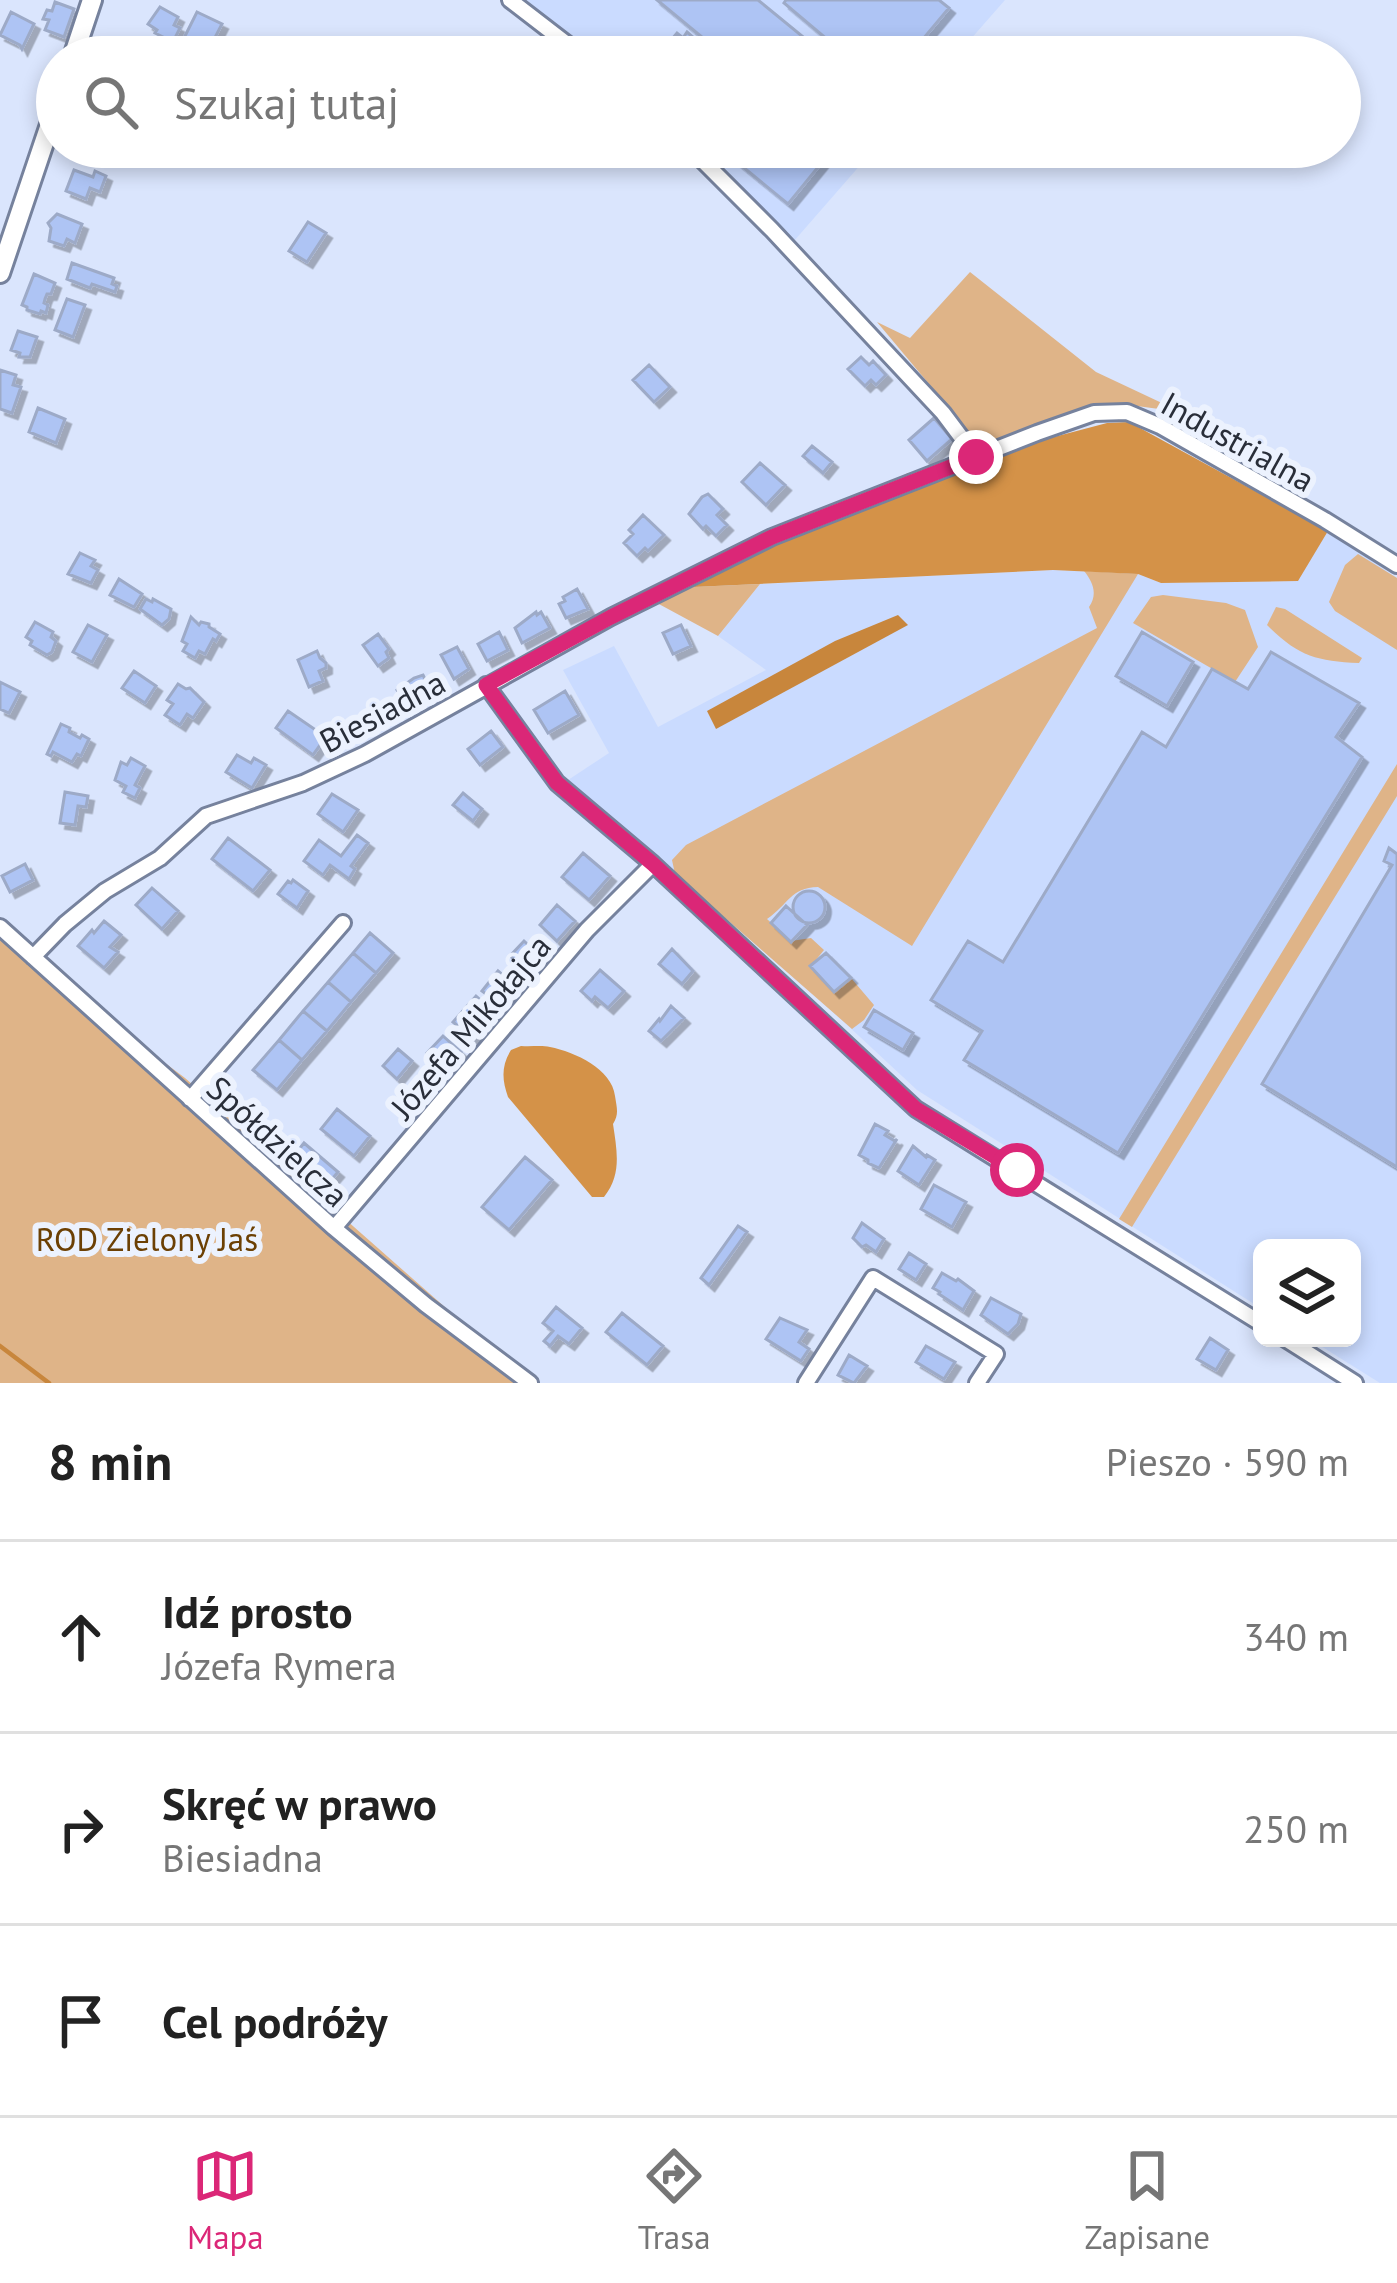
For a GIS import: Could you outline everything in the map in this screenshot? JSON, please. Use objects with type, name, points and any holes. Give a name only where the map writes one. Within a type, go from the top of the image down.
[{"type":"street","points":[[80,36],[92,0]]},
{"type":"street","points":[[510,0],[557,36]]},
{"type":"street","points":[[0,273],[36,166]]},
{"type":"street","points":[[709,168],[943,413],[976,457]]},
{"type":"street","name":"Industrialna","points":[[976,457],[1094,413],[1127,412],[1160,426],[1397,565]]},
{"type":"street","name":"Biesiadna","points":[[33,956],[64,924],[105,891],[160,858],[206,816],[303,783],[365,754],[611,617],[772,537],[976,457]]},
{"type":"street","points":[[486,685],[557,783],[653,864],[916,1109],[1253,1318]]},
{"type":"street","name":"Józefa Mikołajca","points":[[334,1228],[587,930],[653,864]]},
{"type":"street","points":[[190,1099],[343,923]]},
{"type":"street","name":"Spółdzielcza","points":[[0,927],[334,1228],[530,1383]]},
{"type":"street","points":[[806,1383],[873,1278],[996,1354],[977,1383]]},
{"type":"street","points":[[1298,1347],[1355,1383]]},
{"type":"shaded area","points":[[526,0],[1005,0],[973,36],[571,36]]},
{"type":"shaded area","points":[[720,168],[858,168],[794,241]]},
{"type":"shaded area","points":[[1129,422],[1328,531],[1298,581],[1161,583],[1138,574],[1053,570],[693,587],[908,473],[1107,423]]},
{"type":"shaded area","points":[[1328,531],[1397,578],[1397,1383],[1380,1383],[1322,1347],[1361,1347],[1361,1239],[1253,1239],[1253,1303],[917,1090],[773,956],[565,782],[609,753],[563,670],[614,646],[658,727],[766,670],[718,636],[760,584],[1053,570],[1138,574],[1161,583],[1297,581]]},
{"type":"shaded area","points":[[898,615],[908,625],[716,729],[707,711],[835,641]]},
{"type":"shaded area","points":[[521,1046],[570,1053],[600,1070],[612,1086],[617,1162],[604,1197],[592,1197],[508,1097],[505,1062],[511,1050]]},
{"type":"green space","points":[[970,272],[1096,372],[1181,412],[1115,403],[981,446],[877,322],[910,338]]},
{"type":"green space","points":[[1358,554],[1397,578],[1397,650],[1335,611],[1329,602],[1345,565]]},
{"type":"green space","points":[[1084,571],[1138,574],[912,946],[818,887],[795,894],[767,919],[791,941],[811,938],[824,950],[811,966],[833,992],[851,978],[874,1005],[852,1029],[675,874],[672,860],[686,845],[1097,628],[1089,607],[1093,588]]},
{"type":"green space","points":[[760,584],[718,636],[657,603],[693,587]]},
{"type":"green space","points":[[1163,595],[1245,610],[1258,647],[1235,682],[1133,623],[1151,597]]},
{"type":"green space","points":[[1276,607],[1362,658],[1359,663],[1319,658],[1288,644],[1267,625]]},
{"type":"green space","points":[[1397,764],[1397,796],[1132,1227],[1119,1219]]},
{"type":"green space","name":"ROD Zielony Jaś","points":[[0,939],[185,1078],[531,1383],[0,1383]]},
{"type":"building","points":[[657,0],[758,0],[802,36],[701,36]]},
{"type":"building","points":[[939,0],[949,8],[926,36],[823,36],[784,3]]},
{"type":"building","points":[[55,2],[74,9],[64,36],[45,30],[49,20],[43,19],[47,10],[52,11]]},
{"type":"building","points":[[160,7],[178,17],[174,25],[180,28],[176,36],[161,36],[148,24]]},
{"type":"building","points":[[11,12],[34,24],[22,49],[0,35]]},
{"type":"building","points":[[197,12],[222,24],[216,36],[185,36]]},
{"type":"building","points":[[744,168],[817,168],[788,204]]},
{"type":"building","points":[[74,170],[106,176],[100,192],[90,188],[86,199],[66,191]]},
{"type":"building","points":[[57,214],[82,224],[75,243],[67,239],[64,246],[49,241],[48,223]]},
{"type":"building","points":[[308,222],[326,233],[307,262],[289,251]]},
{"type":"building","points":[[72,263],[114,278],[115,292],[67,279]]},
{"type":"building","points":[[34,274],[55,283],[45,299],[46,313],[22,305]]},
{"type":"building","points":[[67,299],[85,305],[73,337],[55,330]]},
{"type":"building","points":[[18,331],[37,337],[30,357],[19,357],[20,353],[11,350]]},
{"type":"building","points":[[861,357],[869,365],[873,361],[886,375],[876,385],[871,380],[865,386],[848,369]]},
{"type":"building","points":[[649,365],[670,387],[654,402],[633,380]]},
{"type":"building","points":[[0,370],[16,375],[13,385],[21,387],[12,413],[0,409]]},
{"type":"building","points":[[38,408],[65,419],[56,443],[29,432]]},
{"type":"building","points":[[934,418],[952,439],[927,461],[909,440]]},
{"type":"building","points":[[812,446],[832,462],[823,473],[803,456]]},
{"type":"building","points":[[760,463],[785,485],[766,505],[742,482]]},
{"type":"building","points":[[708,494],[723,509],[717,515],[727,525],[716,536],[689,514]]},
{"type":"building","points":[[643,515],[664,535],[637,556],[624,543]]},
{"type":"building","points":[[80,553],[95,560],[91,566],[98,570],[91,583],[68,574]]},
{"type":"building","points":[[119,579],[142,594],[134,607],[110,595]]},
{"type":"building","points":[[577,589],[588,609],[566,618],[559,604]]},
{"type":"building","points":[[146,599],[171,609],[162,625],[140,609]]},
{"type":"building","points":[[541,612],[550,628],[522,643],[515,628]]},
{"type":"building","points":[[191,617],[220,634],[205,654],[199,651],[195,658],[183,651],[187,644],[182,641]]},
{"type":"building","points":[[35,622],[53,632],[56,641],[47,655],[26,637]]},
{"type":"building","points":[[88,625],[107,635],[92,662],[73,652]]},
{"type":"building","points":[[681,625],[691,646],[673,654],[663,633]]},
{"type":"building","points":[[499,632],[508,650],[487,661],[478,644]]},
{"type":"building","points":[[1142,632],[1193,662],[1167,706],[1116,676]]},
{"type":"building","points":[[378,634],[389,649],[389,658],[378,666],[363,645]]},
{"type":"building","points":[[457,647],[469,669],[454,679],[441,655]]},
{"type":"building","points":[[317,651],[326,668],[319,671],[323,681],[309,687],[298,660]]},
{"type":"building","points":[[1271,652],[1359,703],[1336,737],[1362,757],[1118,1153],[964,1060],[982,1031],[931,1000],[968,941],[1003,962],[1142,732],[1166,747],[1212,669],[1248,689]]},
{"type":"building","points":[[134,671],[156,686],[145,703],[122,688]]},
{"type":"building","points":[[423,675],[431,691],[404,704],[397,690]]},
{"type":"building","points":[[0,682],[20,692],[9,713],[0,709]]},
{"type":"building","points":[[178,684],[204,702],[193,718],[187,714],[180,725],[165,715],[173,704],[167,700]]},
{"type":"building","points":[[565,691],[579,715],[548,733],[534,710]]},
{"type":"building","points":[[288,711],[326,737],[313,755],[276,728]]},
{"type":"building","points":[[61,724],[89,739],[81,756],[77,754],[72,762],[53,752],[47,754]]},
{"type":"building","points":[[491,731],[503,747],[480,765],[468,749]]},
{"type":"building","points":[[237,755],[266,765],[252,788],[226,772]]},
{"type":"building","points":[[131,758],[145,766],[135,785],[140,788],[135,798],[115,780],[121,762],[127,765]]},
{"type":"building","points":[[65,792],[88,796],[86,807],[78,806],[75,825],[60,823]]},
{"type":"building","points":[[463,793],[482,809],[473,821],[453,805]]},
{"type":"building","points":[[332,794],[358,810],[343,832],[318,814]]},
{"type":"building","points":[[357,835],[368,843],[351,866],[355,869],[349,879],[330,865],[323,875],[304,861],[319,840],[341,856]]},
{"type":"building","points":[[228,838],[270,870],[253,891],[212,859]]},
{"type":"building","points":[[1389,848],[1397,854],[1397,1167],[1262,1084],[1392,865],[1384,861]]},
{"type":"building","points":[[583,853],[610,876],[589,900],[562,877]]},
{"type":"building","points":[[25,864],[33,880],[10,892],[2,876]]},
{"type":"building","points":[[293,880],[308,891],[297,908],[278,894]]},
{"type":"building","points":[[152,888],[178,911],[162,929],[136,905]]},
{"type":"building","points":[[809,891],[820,896],[825,907],[820,918],[809,923],[798,918],[793,907],[798,896]]},
{"type":"building","points":[[557,905],[575,921],[557,941],[540,925]]},
{"type":"building","points":[[786,906],[807,925],[791,942],[771,923]]},
{"type":"building","points":[[104,921],[121,935],[110,947],[118,952],[104,968],[78,946]]},
{"type":"building","points":[[370,933],[393,953],[376,973],[353,953]]},
{"type":"building","points":[[524,941],[539,955],[526,970],[510,956]]},
{"type":"building","points":[[672,949],[693,971],[682,984],[659,964]]},
{"type":"building","points":[[353,953],[376,973],[351,1002],[328,982]]},
{"type":"building","points":[[826,953],[851,978],[834,992],[810,966]]},
{"type":"building","points":[[600,970],[624,991],[608,1008],[581,991]]},
{"type":"building","points":[[498,971],[518,988],[503,1007],[482,991]]},
{"type":"building","points":[[328,982],[351,1002],[327,1031],[303,1011]]},
{"type":"building","points":[[476,996],[494,1012],[472,1038],[453,1022]]},
{"type":"building","points":[[671,1006],[684,1018],[661,1041],[649,1031]]},
{"type":"building","points":[[874,1010],[913,1033],[903,1050],[864,1027]]},
{"type":"building","points":[[303,1011],[327,1031],[302,1060],[279,1040]]},
{"type":"building","points":[[443,1036],[461,1052],[445,1070],[427,1053]]},
{"type":"building","points":[[279,1040],[302,1060],[277,1090],[253,1070]]},
{"type":"building","points":[[398,1049],[412,1061],[397,1079],[383,1066]]},
{"type":"building","points":[[337,1109],[370,1136],[354,1156],[321,1129]]},
{"type":"building","points":[[875,1124],[897,1139],[879,1168],[859,1155]]},
{"type":"building","points":[[304,1143],[338,1172],[322,1191],[288,1163]]},
{"type":"building","points":[[913,1146],[935,1160],[919,1185],[898,1171]]},
{"type":"building","points":[[525,1157],[552,1180],[509,1230],[482,1207]]},
{"type":"building","points":[[934,1185],[966,1202],[952,1227],[921,1209]]},
{"type":"building","points":[[862,1223],[884,1239],[876,1252],[853,1238]]},
{"type":"building","points":[[738,1226],[747,1232],[709,1285],[701,1278]]},
{"type":"building","points":[[909,1253],[926,1264],[916,1280],[899,1269]]},
{"type":"building","points":[[942,1273],[974,1291],[963,1310],[933,1288]]},
{"type":"building","points":[[991,1298],[1021,1314],[1008,1334],[981,1315]]},
{"type":"building","points":[[556,1307],[582,1328],[569,1344],[558,1336],[550,1346],[544,1341],[553,1331],[543,1323]]},
{"type":"building","points":[[622,1313],[663,1346],[647,1365],[606,1332]]},
{"type":"building","points":[[780,1318],[807,1330],[799,1342],[809,1349],[801,1361],[766,1339]]},
{"type":"building","points":[[1210,1338],[1228,1350],[1216,1370],[1197,1359]]},
{"type":"building","points":[[926,1346],[955,1362],[944,1379],[916,1362]]},
{"type":"building","points":[[849,1355],[867,1366],[854,1383],[838,1375]]},
{"type":"waterway","points":[[0,1346],[49,1383]]},
{"type":"route","points":[[976,457],[772,537],[486,685],[557,783],[653,864],[916,1109],[1017,1170]]}]
